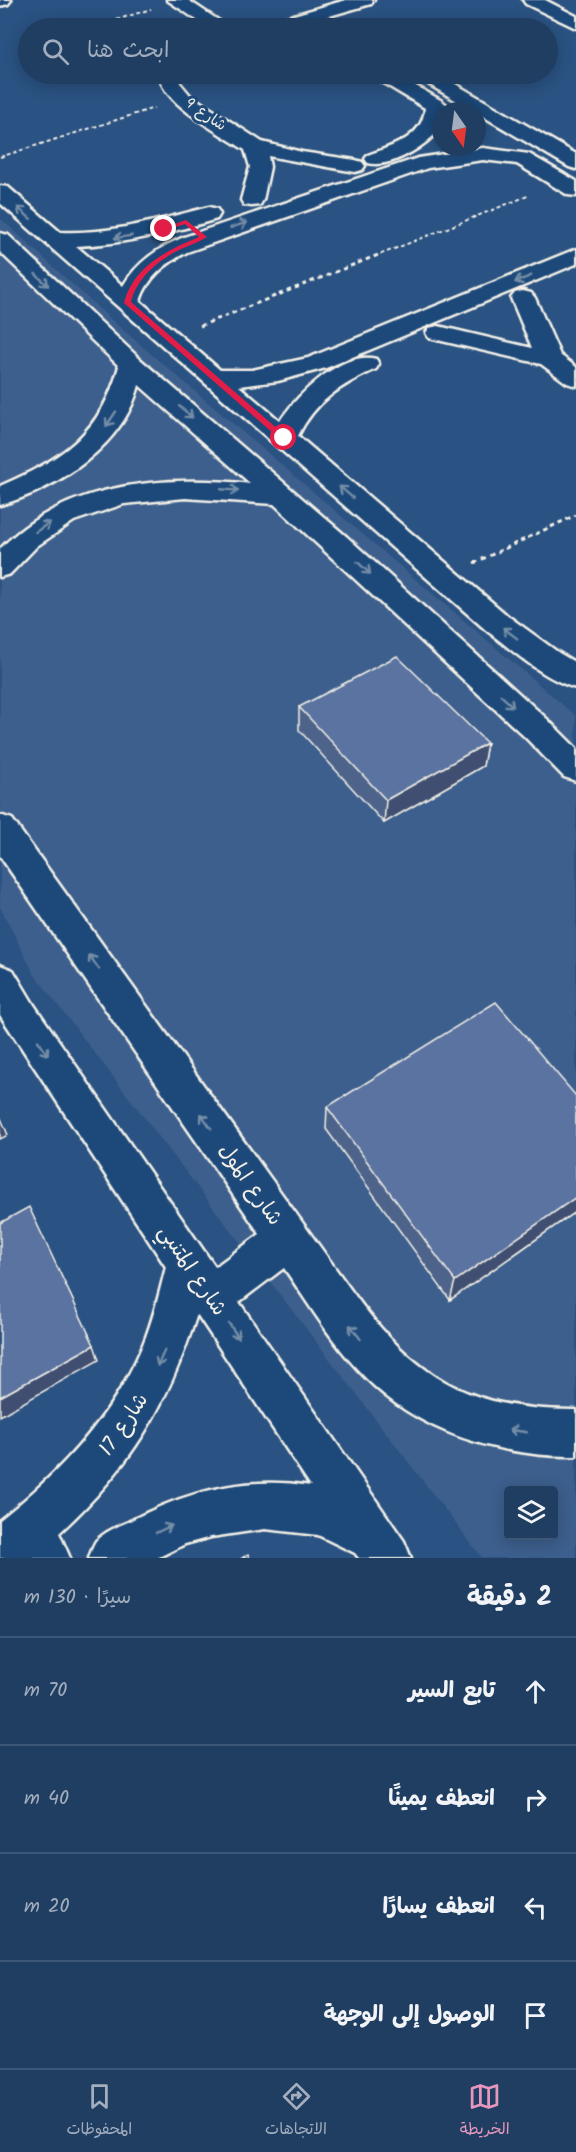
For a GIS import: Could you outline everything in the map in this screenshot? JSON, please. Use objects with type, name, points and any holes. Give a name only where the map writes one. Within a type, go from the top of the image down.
[{"type":"street","points":[[176,0],[205,18]]},
{"type":"street","points":[[313,18],[322,13],[365,0]]},
{"type":"street","points":[[532,0],[576,22]]},
{"type":"street","points":[[562,0],[576,7]]},
{"type":"street","points":[[322,13],[331,18]]},
{"type":"street","name":"شارع 9","points":[[170,84],[183,99],[255,147],[302,158],[355,166]]},
{"type":"street","points":[[399,84],[432,103]]},
{"type":"street","points":[[442,84],[576,163]]},
{"type":"street","points":[[54,239],[89,241],[114,238],[186,222],[389,154],[423,136],[432,124]]},
{"type":"street","points":[[486,136],[522,158],[572,183]]},
{"type":"street","points":[[252,200],[260,167],[255,147]]},
{"type":"street","points":[[389,154],[407,168]]},
{"type":"street","points":[[128,303],[132,287],[150,266],[176,249],[204,237],[407,168],[463,155],[504,154],[522,158]]},
{"type":"street","points":[[0,192],[497,623],[548,661],[576,677]]},
{"type":"street","points":[[186,222],[204,237]]},
{"type":"street","points":[[0,240],[132,364],[337,544],[536,728],[576,768]]},
{"type":"street","points":[[212,376],[229,380],[326,370],[438,333],[523,298],[574,265]]},
{"type":"street","points":[[284,438],[294,416],[326,370],[574,265]]},
{"type":"street","points":[[523,298],[549,359]]},
{"type":"street","points":[[438,333],[549,359],[576,378]]},
{"type":"street","points":[[0,496],[52,472],[78,455],[98,437],[120,404],[132,364]]},
{"type":"street","points":[[0,567],[34,533],[59,517],[87,504],[117,495],[178,487],[280,496]]},
{"type":"street","points":[[337,544],[381,523]]},
{"type":"street","name":"شارع المول","points":[[0,829],[357,1335],[387,1367],[422,1394],[462,1415],[504,1429],[548,1435],[576,1433]]},
{"type":"street","name":"شارع المتنبي","points":[[0,981],[11,1017],[200,1279],[380,1547]]},
{"type":"street","points":[[200,1279],[289,1238]]},
{"type":"street","name":"شارع 17","points":[[26,1545],[100,1459],[127,1422],[150,1382],[168,1342],[180,1302],[200,1279]]},
{"type":"street","points":[[114,1558],[170,1526],[219,1511],[270,1505],[318,1512],[380,1547]]},
{"type":"path","points":[[121,18],[176,0]]},
{"type":"path","points":[[0,157],[183,99]]},
{"type":"path","points":[[168,338],[572,183]]},
{"type":"path","points":[[444,577],[576,515]]},
{"type":"shaded area","points":[[0,218],[115,323],[576,716],[576,1558],[482,1558],[34,974],[0,907]]},
{"type":"building","points":[[397,656],[487,743],[386,800],[299,707]]},
{"type":"building","points":[[496,1002],[576,1096],[576,1197],[455,1281],[327,1107]]},
{"type":"building","points":[[29,1207],[94,1345],[0,1397],[0,1223]]},
{"type":"route","points":[[164,229],[186,222],[204,237],[176,249],[150,266],[132,287],[128,303],[284,438]]}]
